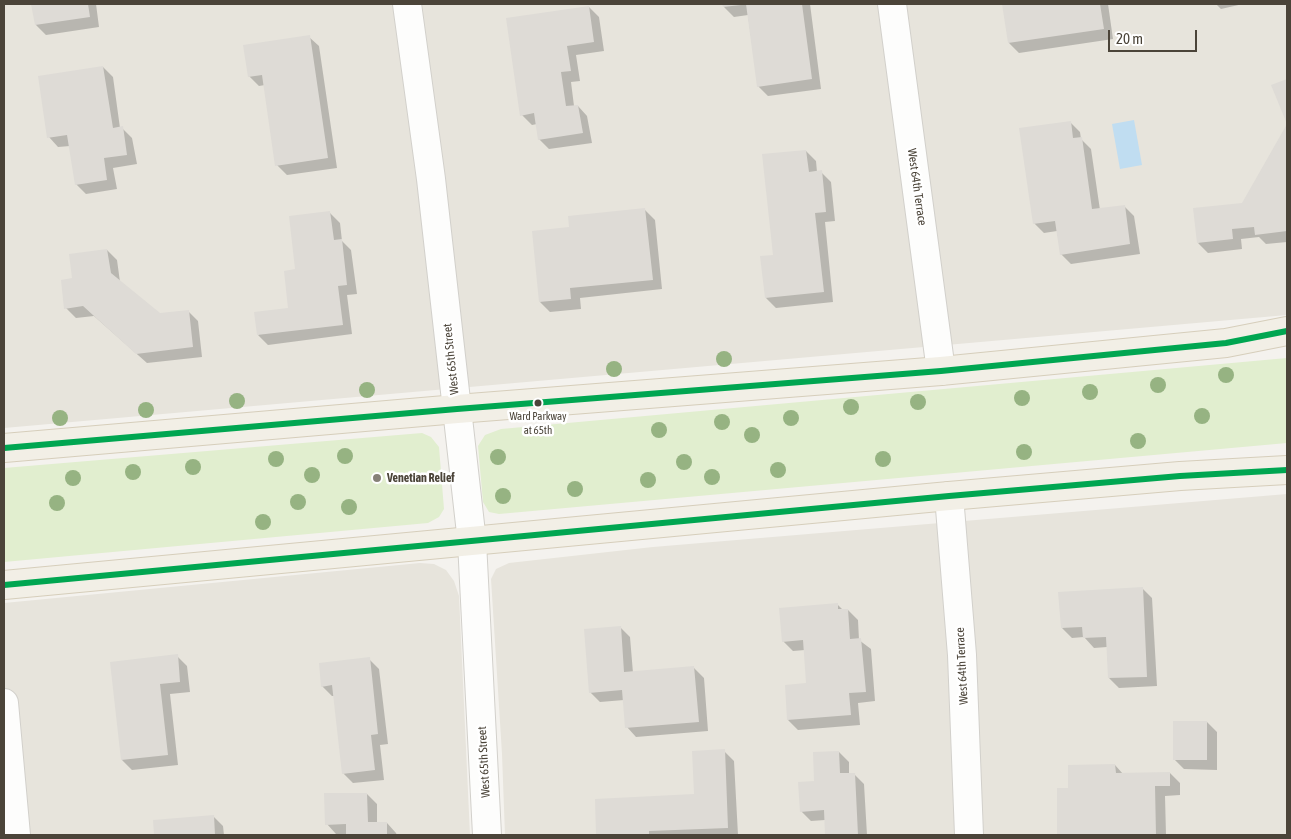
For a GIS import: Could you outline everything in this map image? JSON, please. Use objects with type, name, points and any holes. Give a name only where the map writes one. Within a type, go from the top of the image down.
[{"type":"main road","points":[[4,448],[457,408],[941,371],[1226,343],[1287,331]]},
{"type":"main road","points":[[4,585],[949,496],[1180,476],[1287,470]]},
{"type":"street","name":"West 65th Street","points":[[407,4],[431,179],[472,542],[487,835]]},
{"type":"street","name":"West 64th Terrace","points":[[892,4],[941,371]]},
{"type":"street","name":"West 64th Terrace","points":[[949,496],[962,655],[969,835]]},
{"type":"street","points":[[4,703],[16,835]]},
{"type":"shaded area","points":[[4,4],[1287,4],[1287,315],[4,428]]},
{"type":"shaded area","points":[[1287,494],[1287,835],[505,835],[491,579],[496,569],[509,563],[653,547]]},
{"type":"shaded area","points":[[420,563],[434,564],[446,570],[454,581],[459,596],[470,835],[4,835],[4,603]]},
{"type":"green space","points":[[1287,358],[1287,443],[499,514],[489,512],[483,502],[478,446],[485,435],[501,429]]},
{"type":"green space","points":[[422,433],[431,437],[439,447],[444,509],[439,517],[428,523],[4,562],[4,468]]},
{"type":"water","points":[[1134,120],[1142,165],[1120,169],[1112,124]]},
{"type":"building","points":[[31,4],[88,4],[90,17],[35,25]]},
{"type":"building","points":[[722,4],[741,4],[741,5],[723,7]]},
{"type":"building","points":[[746,4],[802,4],[812,79],[757,87]]},
{"type":"building","points":[[1002,4],[1100,4],[1104,29],[1008,43]]},
{"type":"building","points":[[589,6],[594,42],[567,46],[571,71],[561,72],[566,106],[578,105],[583,133],[538,140],[534,113],[520,116],[506,18]]},
{"type":"building","points":[[310,35],[328,158],[275,166],[262,75],[248,77],[243,45]]},
{"type":"building","points":[[103,66],[113,128],[123,126],[127,155],[104,158],[107,180],[75,185],[67,135],[47,138],[38,76]]},
{"type":"building","points":[[1287,79],[1287,124],[1271,85]]},
{"type":"building","points":[[1071,121],[1073,138],[1082,137],[1092,209],[1125,205],[1130,244],[1060,255],[1055,221],[1033,224],[1019,128]]},
{"type":"building","points":[[1287,124],[1287,231],[1255,235],[1254,227],[1232,229],[1233,239],[1197,243],[1193,208],[1242,203]]},
{"type":"building","points":[[806,150],[809,172],[822,170],[826,212],[815,213],[824,292],[765,298],[760,256],[773,255],[762,154]]},
{"type":"building","points":[[645,208],[653,280],[570,288],[571,299],[539,302],[532,231],[569,227],[568,216]]},
{"type":"building","points":[[330,211],[334,240],[342,239],[347,285],[338,286],[343,325],[257,335],[254,312],[288,308],[284,271],[295,269],[289,216]]},
{"type":"building","points":[[107,249],[111,273],[160,313],[189,310],[193,347],[136,354],[83,306],[64,309],[61,280],[72,278],[69,254]]},
{"type":"building","points":[[1143,587],[1147,677],[1108,678],[1106,637],[1083,638],[1082,627],[1061,628],[1058,592]]},
{"type":"building","points":[[838,603],[838,609],[848,609],[850,639],[861,638],[866,692],[849,693],[851,715],[787,720],[785,685],[806,683],[803,640],[782,642],[779,608]]},
{"type":"building","points":[[621,626],[624,672],[694,666],[699,722],[625,728],[622,690],[589,693],[584,629]]},
{"type":"building","points":[[178,654],[180,682],[160,684],[168,755],[121,760],[110,662]]},
{"type":"building","points":[[370,657],[378,734],[371,735],[375,770],[342,774],[332,685],[321,687],[319,663]]},
{"type":"building","points":[[1173,721],[1207,721],[1207,760],[1173,760]]},
{"type":"building","points":[[725,749],[728,828],[649,831],[649,835],[596,835],[595,799],[694,794],[692,751]]},
{"type":"building","points":[[839,751],[840,773],[855,773],[858,835],[825,835],[824,810],[800,812],[798,782],[814,781],[813,752]]},
{"type":"building","points":[[1115,764],[1116,773],[1170,772],[1170,786],[1155,786],[1156,835],[1057,835],[1057,788],[1068,788],[1068,765]]},
{"type":"building","points":[[324,793],[367,793],[368,822],[387,822],[387,835],[346,835],[346,824],[325,825]]},
{"type":"building","points":[[214,815],[215,835],[154,835],[153,820]]},
{"type":"transit line","points":[[4,448],[457,409],[941,371],[1226,343],[1287,331]]},
{"type":"transit line","points":[[4,585],[949,496],[1180,476],[1287,470]]},
{"type":"place","name":"Ward Parkway at 65th","points":[[538,403]]},
{"type":"place","name":"Venetian Relief","points":[[377,478]]}]
